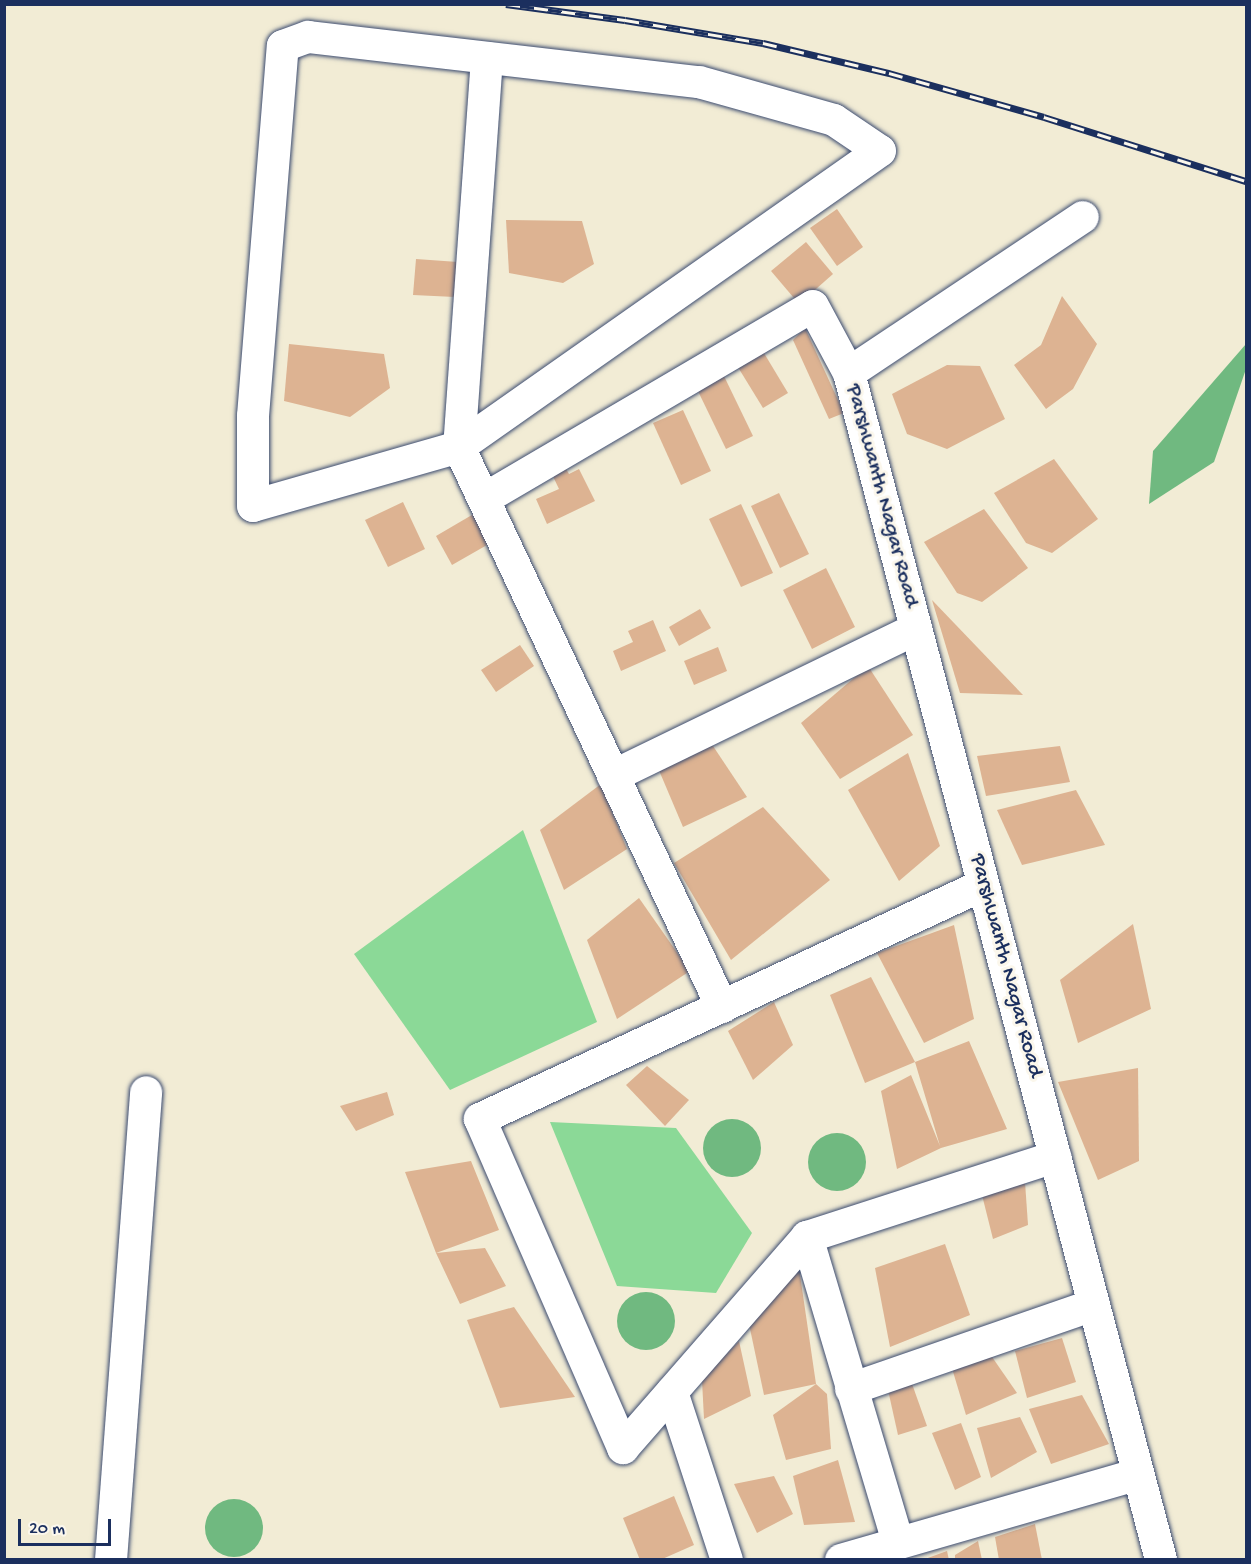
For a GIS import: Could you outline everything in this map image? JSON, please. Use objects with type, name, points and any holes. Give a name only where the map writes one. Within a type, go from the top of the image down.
[{"type":"street","points":[[308,37],[699,82],[834,120],[880,151],[459,447],[253,506],[253,416],[283,46],[308,37]]},
{"type":"street","points":[[487,58],[459,447],[722,1007]]},
{"type":"street","points":[[849,373],[1083,218]]},
{"type":"street","name":"Parshwanth Nagar Road","points":[[484,499],[813,306],[849,373],[1161,1560]]},
{"type":"street","points":[[613,776],[916,629]]},
{"type":"street","points":[[983,885],[480,1119],[623,1448],[807,1237],[1055,1157]]},
{"type":"street","points":[[111,1560],[146,1092]]},
{"type":"street","points":[[807,1237],[898,1543]]},
{"type":"street","points":[[851,1389],[1094,1305]]},
{"type":"street","points":[[672,1392],[727,1560]]},
{"type":"street","points":[[841,1560],[1138,1474]]},
{"type":"green space","points":[[1246,344],[1246,369],[1214,462],[1149,504],[1153,451]]},
{"type":"green space","points":[[523,830],[597,1022],[450,1090],[354,954]]},
{"type":"green space","points":[[726,1119],[738,1119],[753,1127],[761,1142],[761,1154],[753,1169],[738,1177],[726,1177],[711,1169],[703,1154],[703,1142],[711,1127]]},
{"type":"green space","points":[[550,1122],[676,1128],[752,1233],[716,1293],[617,1286]]},
{"type":"green space","points":[[831,1133],[843,1133],[858,1141],[866,1156],[866,1168],[858,1183],[843,1191],[831,1191],[816,1183],[808,1168],[808,1156],[816,1141]]},
{"type":"green space","points":[[640,1292],[652,1292],[667,1300],[675,1315],[675,1327],[667,1342],[652,1350],[640,1350],[625,1342],[617,1327],[617,1315],[625,1300]]},
{"type":"green space","points":[[228,1499],[240,1499],[255,1507],[263,1522],[263,1534],[255,1549],[240,1557],[228,1557],[213,1549],[205,1534],[205,1522],[213,1507]]},
{"type":"building","points":[[837,209],[863,247],[837,266],[810,228]]},
{"type":"building","points":[[506,220],[582,221],[594,264],[563,283],[509,273]]},
{"type":"building","points":[[806,242],[833,274],[799,304],[771,271]]},
{"type":"building","points":[[416,259],[458,262],[455,297],[413,295]]},
{"type":"building","points":[[1062,296],[1097,344],[1073,389],[1046,409],[1014,365],[1041,345]]},
{"type":"building","points":[[805,328],[844,413],[829,419],[793,340]]},
{"type":"building","points":[[289,344],[384,354],[390,388],[350,417],[284,401]]},
{"type":"building","points":[[761,348],[788,393],[763,408],[736,364]]},
{"type":"building","points":[[947,365],[980,366],[1005,419],[947,449],[907,434],[892,394]]},
{"type":"building","points":[[723,374],[753,436],[726,449],[696,387]]},
{"type":"building","points":[[683,410],[711,471],[681,485],[653,423]]},
{"type":"building","points":[[1054,459],[1098,519],[1052,553],[1026,543],[994,493]]},
{"type":"building","points":[[562,462],[569,474],[579,469],[595,501],[547,524],[536,499],[559,489],[549,468]]},
{"type":"building","points":[[779,493],[809,554],[780,568],[751,506]]},
{"type":"building","points":[[403,502],[425,549],[388,567],[365,520]]},
{"type":"building","points":[[741,504],[773,573],[741,587],[709,519]]},
{"type":"building","points":[[984,509],[1028,568],[982,602],[957,593],[924,542]]},
{"type":"building","points":[[477,512],[494,541],[452,565],[436,536]]},
{"type":"building","points":[[826,568],[855,627],[812,649],[783,590]]},
{"type":"building","points":[[932,600],[1023,695],[960,693]]},
{"type":"building","points":[[700,609],[711,628],[679,646],[669,627]]},
{"type":"building","points":[[653,620],[666,651],[621,671],[613,651],[633,642],[628,631]]},
{"type":"building","points":[[520,645],[534,666],[496,692],[481,670]]},
{"type":"building","points":[[718,647],[727,671],[694,685],[684,661]]},
{"type":"building","points":[[868,666],[913,735],[840,779],[801,723]]},
{"type":"building","points":[[709,740],[747,797],[683,827],[658,768]]},
{"type":"building","points":[[1060,746],[1070,782],[986,796],[977,756]]},
{"type":"building","points":[[908,753],[940,846],[899,881],[848,790]]},
{"type":"building","points":[[601,784],[627,849],[564,890],[540,830]]},
{"type":"building","points":[[1076,790],[1105,845],[1022,865],[997,810]]},
{"type":"building","points":[[763,807],[830,880],[731,960],[674,863]]},
{"type":"building","points":[[639,898],[690,971],[617,1019],[587,940]]},
{"type":"building","points":[[1133,924],[1151,1009],[1078,1043],[1060,980]]},
{"type":"building","points":[[954,925],[974,1019],[924,1043],[877,953]]},
{"type":"building","points":[[871,977],[915,1062],[865,1083],[830,995]]},
{"type":"building","points":[[774,1002],[793,1045],[753,1080],[728,1031]]},
{"type":"building","points":[[969,1041],[1007,1129],[941,1148],[897,1169],[881,1091],[911,1075],[940,1146],[915,1062]]},
{"type":"building","points":[[647,1066],[689,1100],[665,1126],[626,1085]]},
{"type":"building","points":[[1138,1068],[1139,1161],[1098,1180],[1058,1082]]},
{"type":"building","points":[[387,1092],[394,1115],[356,1131],[340,1106]]},
{"type":"building","points":[[471,1161],[499,1230],[436,1253],[405,1172]]},
{"type":"building","points":[[1025,1182],[1028,1225],[993,1239],[981,1191]]},
{"type":"building","points":[[945,1244],[970,1315],[890,1347],[875,1268]]},
{"type":"building","points":[[485,1248],[506,1286],[460,1304],[436,1253]]},
{"type":"building","points":[[799,1268],[816,1384],[764,1395],[749,1324]]},
{"type":"building","points":[[514,1307],[575,1397],[500,1408],[467,1320]]},
{"type":"building","points":[[1062,1338],[1076,1382],[1027,1398],[1015,1351]]},
{"type":"building","points":[[739,1341],[751,1396],[704,1419],[702,1380]]},
{"type":"building","points":[[990,1354],[1017,1393],[966,1415],[951,1365]]},
{"type":"building","points":[[911,1381],[927,1426],[898,1435],[888,1390]]},
{"type":"building","points":[[816,1384],[827,1394],[831,1449],[786,1460],[773,1415]]},
{"type":"building","points":[[1082,1395],[1109,1444],[1051,1464],[1029,1409]]},
{"type":"building","points":[[1020,1417],[1037,1452],[991,1478],[977,1428]]},
{"type":"building","points":[[961,1423],[981,1477],[955,1490],[932,1433]]},
{"type":"building","points":[[838,1460],[855,1522],[804,1525],[793,1476]]},
{"type":"building","points":[[774,1476],[793,1514],[757,1533],[734,1484]]},
{"type":"building","points":[[674,1496],[694,1545],[660,1560],[640,1560],[623,1518]]},
{"type":"building","points":[[1035,1524],[1042,1560],[999,1560],[995,1537]]},
{"type":"building","points":[[978,1541],[982,1560],[955,1560],[955,1555]]},
{"type":"building","points":[[947,1551],[949,1560],[925,1560],[925,1559]]},
{"type":"railway","points":[[506,4],[625,20],[763,43],[889,73],[1044,117],[1246,181]]}]
